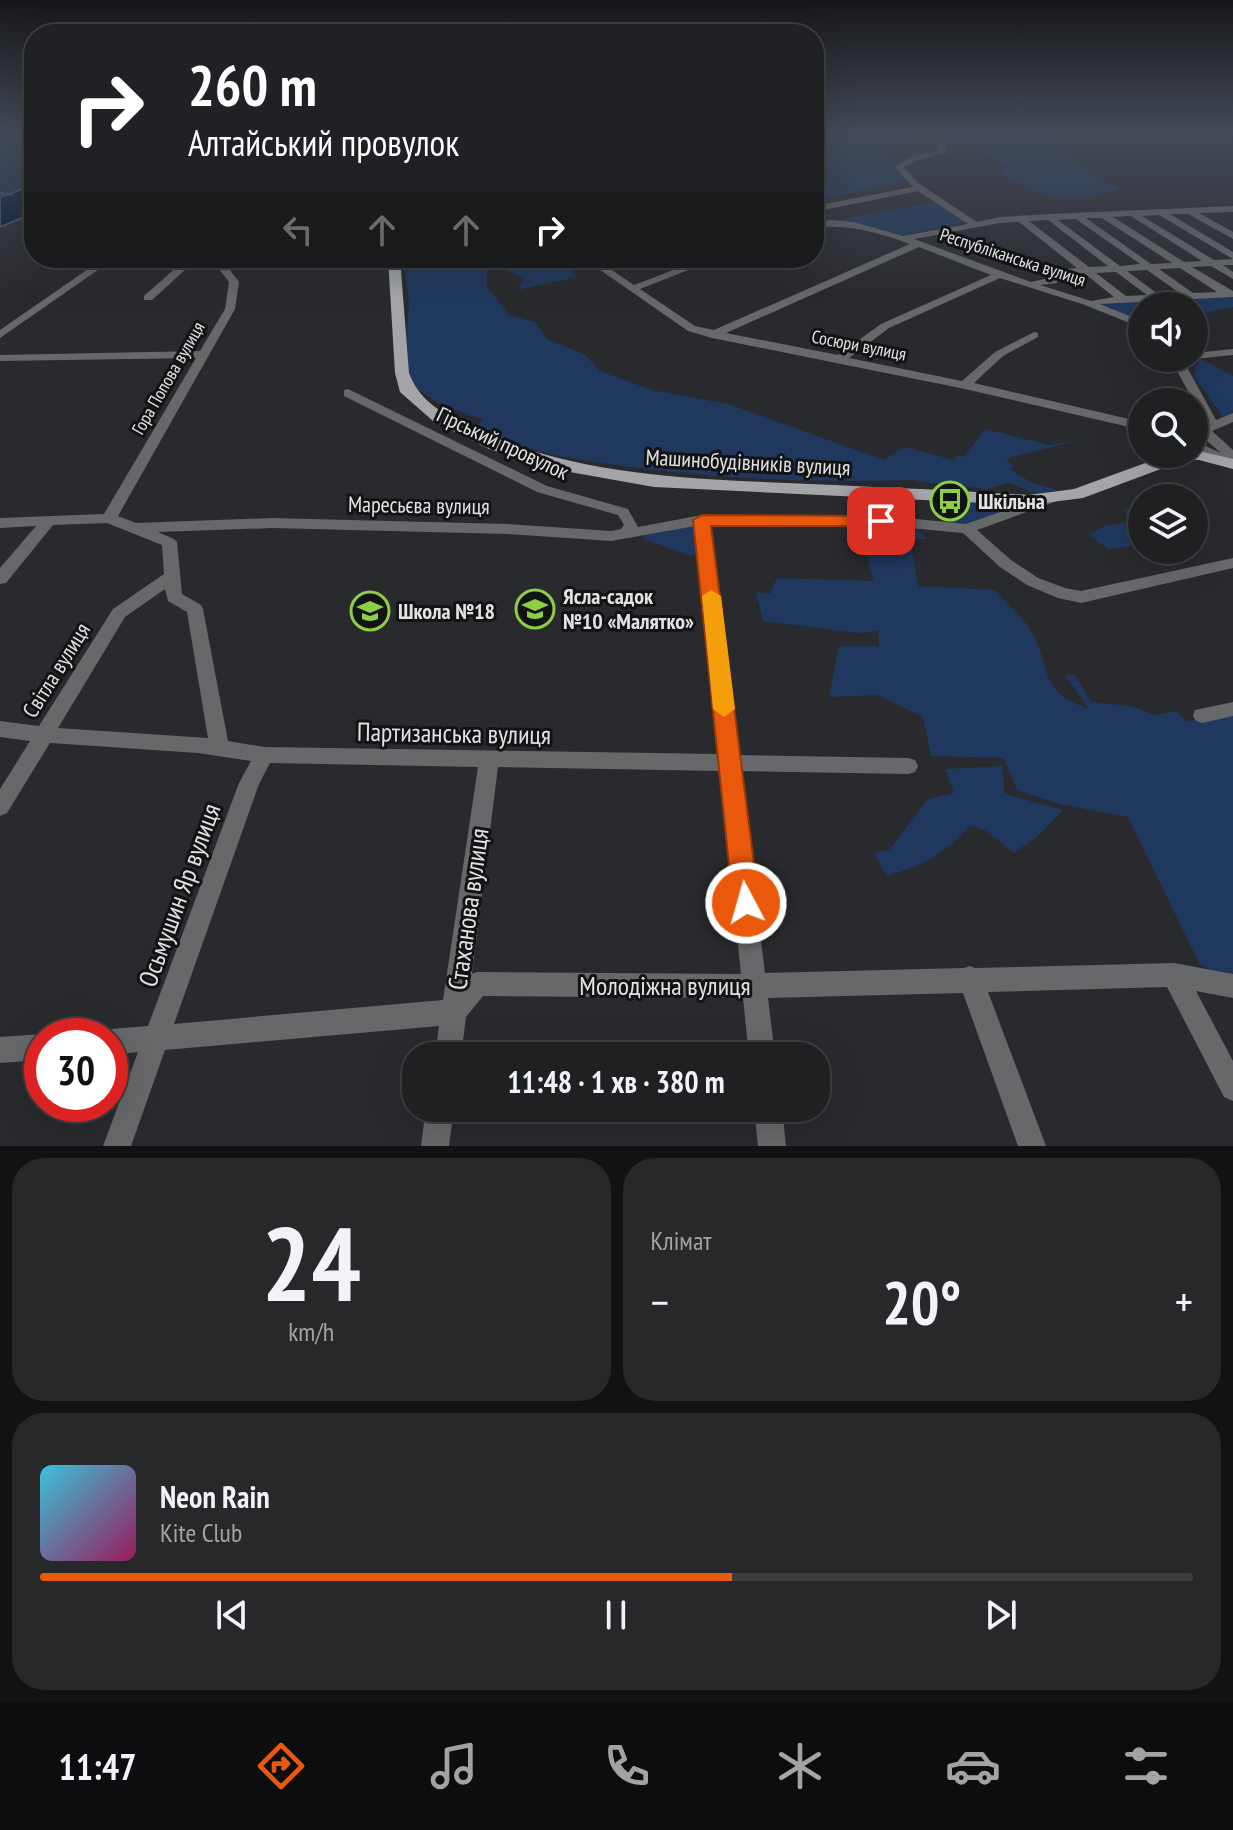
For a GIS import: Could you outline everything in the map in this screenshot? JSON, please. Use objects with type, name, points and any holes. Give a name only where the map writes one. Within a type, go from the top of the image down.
[{"type":"main road","name":"Машинобудівників вулиця","points":[[395,268],[402,373],[408,392],[439,418],[520,455],[616,476],[695,486],[1052,498],[1077,494],[1183,455],[1233,462]]},
{"type":"street","points":[[824,207],[919,188],[983,231]]},
{"type":"street","points":[[1217,209],[1233,218]]},
{"type":"street","points":[[901,239],[973,223],[1233,209]]},
{"type":"street","points":[[1190,211],[1233,236]]},
{"type":"street","points":[[1161,212],[1233,256]]},
{"type":"street","points":[[1132,213],[1233,276]]},
{"type":"street","points":[[1104,215],[1230,294]]},
{"type":"street","points":[[1077,216],[1185,292]]},
{"type":"street","points":[[1049,217],[1149,292]]},
{"type":"street","points":[[1021,219],[1123,299]]},
{"type":"street","name":"Республіканська вулиця","points":[[824,223],[834,222],[901,239],[1069,299],[1089,301],[1128,319]]},
{"type":"street","points":[[712,335],[916,245]]},
{"type":"street","points":[[1022,281],[1048,282],[1057,277],[1056,272],[1086,269],[1233,262]]},
{"type":"street","points":[[0,335],[96,268]]},
{"type":"street","points":[[148,298],[182,268]]},
{"type":"street","name":"Гора Попова вулиця","points":[[109,518],[230,309],[234,282],[228,268]]},
{"type":"street","name":"Сосюри вулиця","points":[[602,268],[683,326],[712,335],[965,385],[1128,423]]},
{"type":"street","points":[[631,289],[687,268]]},
{"type":"street","points":[[840,359],[885,326],[1000,275]]},
{"type":"street","points":[[1208,295],[1230,294]]},
{"type":"street","points":[[1089,301],[1128,299]]},
{"type":"street","points":[[965,385],[999,354],[1034,335]]},
{"type":"street","points":[[1208,356],[1233,352]]},
{"type":"street","points":[[0,358],[203,354]]},
{"type":"street","name":"Гірський провулок","points":[[348,393],[542,489],[623,512],[631,525],[627,533]]},
{"type":"street","points":[[1208,425],[1233,417]]},
{"type":"street","points":[[1208,436],[1233,462]]},
{"type":"street","points":[[1208,451],[1233,462]]},
{"type":"street","points":[[1052,498],[967,529],[1012,571],[1063,595],[1081,597],[1233,563]]},
{"type":"street","points":[[0,523],[109,518],[169,542],[174,597],[195,609],[219,745]]},
{"type":"street","points":[[702,520],[761,1042]]},
{"type":"street","name":"Маресьєва вулиця","points":[[135,528],[272,523],[508,529],[611,536],[702,520],[887,521],[967,529]]},
{"type":"street","points":[[0,579],[48,521]]},
{"type":"street","name":"Світла вулиця","points":[[0,807],[119,613],[173,575]]},
{"type":"street","points":[[1202,715],[1233,709]]},
{"type":"street","name":"Партизанська вулиця","points":[[0,729],[43,736],[219,745],[264,755],[908,766]]},
{"type":"street","name":"Осьмушин Яр вулиця","points":[[117,1146],[249,783],[264,755]]},
{"type":"street","name":"Стаханова вулиця","points":[[450,1042],[489,761]]},
{"type":"street","points":[[1174,975],[1233,1088]]},
{"type":"street","name":"Молодіжна вулиця","points":[[454,1012],[477,984],[755,986],[1174,975],[1233,986]]},
{"type":"street","points":[[970,978],[1032,1146]]},
{"type":"street","points":[[128,1041],[454,1012]]},
{"type":"street","points":[[0,1050],[24,1048]]},
{"type":"street","points":[[435,1146],[438,1122]]},
{"type":"street","points":[[769,1122],[772,1146]]},
{"type":"shaded area","points":[[0,187],[24,187],[24,189],[0,197]]},
{"type":"shaded area","points":[[824,187],[877,187],[824,199]]},
{"type":"shaded area","points":[[1026,187],[1119,189],[1071,199]]},
{"type":"shaded area","points":[[24,189],[24,217],[0,227],[0,197]]},
{"type":"shaded area","points":[[935,202],[966,222],[900,236],[838,220]]},
{"type":"shaded area","points":[[405,268],[487,268],[487,287],[510,316],[535,322],[547,339],[586,355],[599,371],[652,390],[728,404],[884,460],[904,447],[954,460],[957,455],[964,457],[985,429],[1049,445],[1082,439],[1006,459],[1014,466],[1010,469],[1032,483],[1058,490],[1036,494],[1010,483],[984,490],[914,480],[731,477],[585,461],[528,448],[493,435],[477,425],[484,420],[442,405],[412,386],[405,350],[409,304]]},
{"type":"shaded area","points":[[567,268],[577,277],[518,290],[524,278],[505,270]]},
{"type":"shaded area","points":[[1233,292],[1233,307],[1208,312],[1208,293]]},
{"type":"shaded area","points":[[1128,298],[1128,316],[1092,300]]},
{"type":"shaded area","points":[[1208,363],[1233,376],[1233,412],[1223,417],[1208,396],[1208,388],[1202,388],[1194,376],[1195,372],[1208,372]]},
{"type":"shaded area","points":[[955,500],[1003,504],[1008,509],[963,527],[952,526],[947,503],[955,503]]},
{"type":"shaded area","points":[[1124,507],[1128,511],[1128,547],[1108,549],[1089,535],[1105,526],[1127,522]]},
{"type":"shaded area","points":[[870,524],[918,529],[927,539],[910,539],[918,586],[994,590],[1032,632],[1055,689],[1074,702],[1089,709],[1065,675],[1075,675],[1091,702],[1131,706],[1155,715],[1176,711],[1186,721],[1233,715],[1233,977],[1216,974],[1199,963],[1128,817],[1059,804],[1017,790],[1004,758],[931,756],[923,717],[878,695],[829,697],[839,646],[879,646],[878,631],[858,633],[763,621],[756,592],[770,594],[777,578],[874,581],[859,526]]},
{"type":"shaded area","points":[[697,525],[698,553],[691,556],[644,539],[645,535]]},
{"type":"shaded area","points":[[1002,766],[1005,794],[1063,810],[1037,837],[1014,853],[986,831],[970,825],[933,857],[886,876],[875,853],[889,850],[928,799],[954,793],[945,769]]},
{"type":"waterway","points":[[0,193],[12,195]]},
{"type":"slow traffic","points":[[711,596],[724,709]]},
{"type":"place","name":"Шкільна","points":[[950,501]]},
{"type":"place","name":"Ясла-садок №10 «Малятко»","points":[[535,609]]},
{"type":"place","name":"Школа №18","points":[[370,611]]},
{"type":"route","points":[[746,903],[702,520],[881,521]]}]
